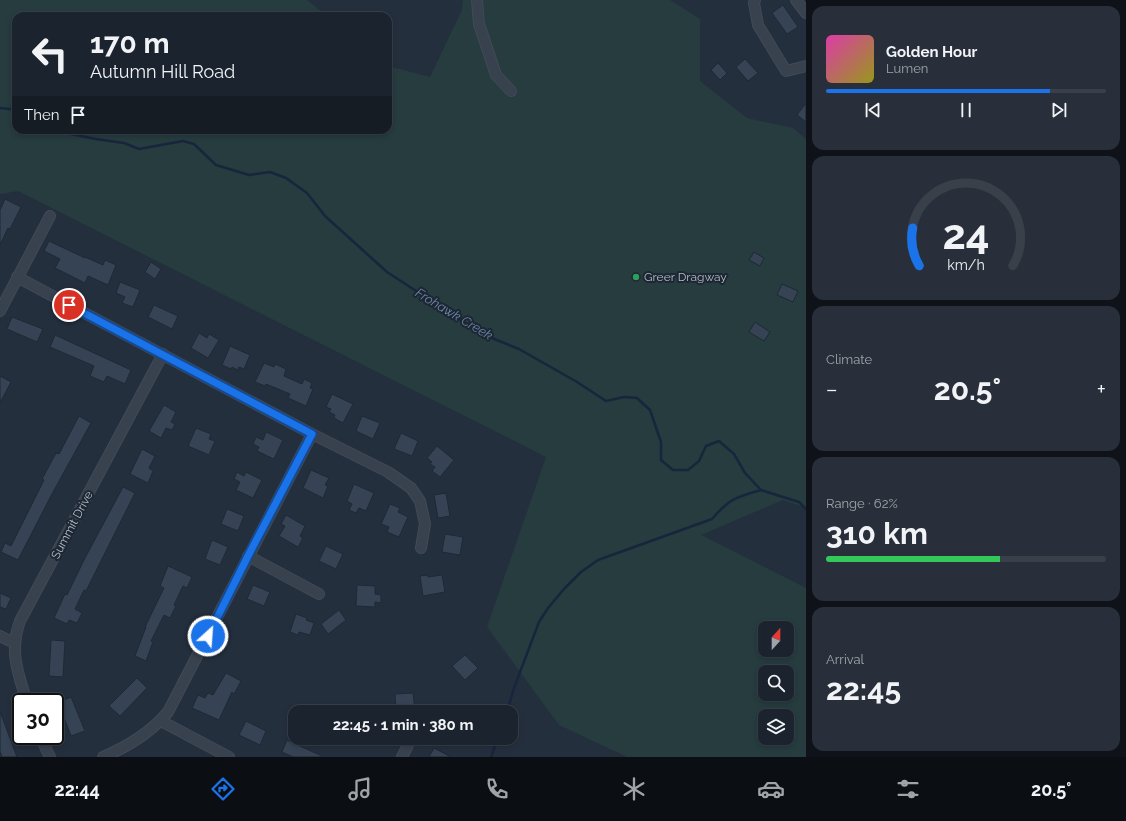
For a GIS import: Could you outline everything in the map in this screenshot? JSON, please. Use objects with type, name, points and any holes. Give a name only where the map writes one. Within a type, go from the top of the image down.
[{"type":"street","points":[[477,0],[479,24],[496,75],[511,91]]},
{"type":"street","points":[[755,0],[754,3],[758,25],[786,71],[806,66]]},
{"type":"street","points":[[796,0],[806,13]]},
{"type":"street","points":[[0,311],[50,216]]},
{"type":"street","points":[[18,278],[312,434],[388,472],[411,488],[420,501],[424,512],[425,524],[420,548]]},
{"type":"street","name":"Summit Drive","points":[[25,693],[15,655],[14,643],[20,621],[163,354]]},
{"type":"street","points":[[103,757],[127,745],[152,728],[161,721],[174,703],[248,556],[312,434]]},
{"type":"street","points":[[248,556],[319,594]]},
{"type":"street","points":[[0,636],[14,643]]},
{"type":"street","points":[[161,721],[229,757]]},
{"type":"street","points":[[44,745],[50,757]]},
{"type":"street","points":[[402,757],[408,745]]},
{"type":"green space","points":[[0,0],[307,0],[322,12],[12,12],[12,134],[392,134],[392,67],[430,77],[462,10],[463,0],[670,0],[700,19],[700,81],[747,118],[793,128],[806,139],[806,508],[783,500],[701,535],[806,588],[806,757],[627,757],[559,725],[487,627],[546,457],[18,191],[0,194]]},
{"type":"building","points":[[783,5],[798,27],[787,34],[772,13]]},
{"type":"building","points":[[745,59],[758,73],[748,81],[736,67]]},
{"type":"building","points":[[718,63],[727,73],[720,80],[711,70]]},
{"type":"building","points":[[806,103],[806,122],[797,115]]},
{"type":"building","points":[[5,199],[21,207],[10,229],[8,228],[0,245],[0,210]]},
{"type":"building","points":[[49,241],[103,265],[105,260],[116,265],[108,285],[88,276],[85,283],[55,268],[60,259],[44,251]]},
{"type":"building","points":[[754,252],[764,258],[760,266],[749,260]]},
{"type":"building","points":[[151,262],[161,269],[155,279],[145,272]]},
{"type":"building","points":[[120,282],[140,290],[133,307],[122,303],[125,297],[116,293]]},
{"type":"building","points":[[782,284],[798,291],[793,302],[777,295]]},
{"type":"building","points":[[154,305],[178,316],[172,329],[148,317]]},
{"type":"building","points":[[12,317],[43,329],[37,342],[7,329]]},
{"type":"building","points":[[755,322],[770,332],[764,341],[749,332]]},
{"type":"building","points":[[199,333],[207,338],[209,334],[219,340],[208,358],[191,348]]},
{"type":"building","points":[[55,335],[131,370],[125,384],[107,376],[104,382],[90,376],[94,366],[50,347]]},
{"type":"building","points":[[230,346],[250,355],[244,369],[239,367],[238,370],[232,367],[231,369],[222,365]]},
{"type":"building","points":[[264,363],[274,367],[275,364],[286,369],[284,376],[302,384],[304,379],[312,383],[310,388],[313,389],[306,406],[288,398],[290,394],[266,384],[265,386],[255,382]]},
{"type":"building","points":[[0,376],[11,382],[0,403]]},
{"type":"building","points":[[332,394],[353,404],[343,423],[334,418],[335,415],[329,412],[331,409],[326,407]]},
{"type":"building","points":[[164,405],[176,412],[171,422],[175,424],[172,430],[166,428],[161,438],[149,431]]},
{"type":"building","points":[[79,416],[91,423],[18,560],[1,552],[5,543],[11,546],[44,480],[42,479],[56,453],[59,454]]},
{"type":"building","points":[[362,416],[380,423],[373,439],[356,431]]},
{"type":"building","points":[[196,428],[211,434],[209,439],[215,441],[209,455],[188,446]]},
{"type":"building","points":[[266,432],[283,440],[274,459],[257,451],[259,447],[253,444],[256,437],[263,440]]},
{"type":"building","points":[[401,433],[418,441],[412,456],[394,449]]},
{"type":"building","points":[[437,446],[454,460],[440,477],[432,471],[435,467],[430,464],[432,462],[427,458]]},
{"type":"building","points":[[142,449],[155,456],[149,468],[153,471],[148,483],[130,474]]},
{"type":"building","points":[[311,470],[329,478],[325,485],[328,486],[323,498],[303,488]]},
{"type":"building","points":[[237,472],[244,476],[246,472],[262,480],[253,498],[236,490],[240,482],[234,479]]},
{"type":"building","points":[[354,484],[374,493],[366,511],[359,508],[356,513],[349,510],[352,504],[347,501]]},
{"type":"building","points":[[123,487],[135,493],[86,591],[84,590],[75,609],[82,613],[77,623],[69,620],[67,624],[54,618],[65,594],[67,595]]},
{"type":"building","points":[[446,493],[450,516],[438,518],[434,495]]},
{"type":"building","points":[[390,504],[400,508],[398,512],[408,517],[399,537],[387,532],[389,527],[381,524]]},
{"type":"building","points":[[227,509],[244,516],[238,531],[221,524]]},
{"type":"building","points":[[286,515],[305,526],[300,536],[303,538],[298,547],[279,536],[285,526],[281,524]]},
{"type":"building","points":[[445,534],[463,537],[460,555],[442,552]]},
{"type":"building","points":[[212,540],[228,547],[220,565],[205,559]]},
{"type":"building","points":[[326,546],[343,554],[336,569],[319,561]]},
{"type":"building","points":[[168,566],[192,577],[187,588],[183,586],[170,618],[164,615],[151,641],[153,642],[146,661],[135,656],[145,627],[164,588],[160,586]]},
{"type":"building","points":[[428,575],[428,577],[442,575],[445,592],[423,596],[420,576]]},
{"type":"building","points":[[253,585],[270,592],[264,606],[247,599]]},
{"type":"building","points":[[357,585],[375,586],[375,594],[381,595],[381,603],[375,602],[375,607],[356,606]]},
{"type":"building","points":[[0,593],[11,598],[6,609],[0,607]]},
{"type":"building","points":[[339,610],[346,620],[328,634],[321,624]]},
{"type":"building","points":[[296,614],[307,618],[306,620],[314,623],[310,635],[299,632],[298,635],[290,632]]},
{"type":"building","points":[[51,640],[65,641],[63,677],[49,676]]},
{"type":"building","points":[[465,655],[478,668],[465,680],[452,666]]},
{"type":"building","points":[[226,673],[241,681],[234,694],[232,692],[219,720],[192,708],[198,695],[205,698],[208,693],[213,695]]},
{"type":"building","points":[[137,678],[147,688],[120,716],[109,706]]},
{"type":"building","points":[[413,693],[414,705],[396,705],[395,694]]},
{"type":"building","points":[[71,697],[85,731],[71,736],[64,718],[64,700]]},
{"type":"building","points":[[1,714],[17,757],[2,757],[0,751]]},
{"type":"building","points":[[246,721],[266,731],[260,745],[239,735]]},
{"type":"building","points":[[287,740],[288,745],[298,745],[324,757],[293,757],[282,752]]},
{"type":"building","points":[[434,748],[451,757],[429,757]]},
{"type":"waterway","name":"Frohawk Creek","points":[[0,108],[12,110]]},
{"type":"waterway","name":"Frohawk Creek","points":[[71,134],[124,143],[139,149],[183,141],[194,144],[216,165],[249,175],[270,172],[286,178],[307,193],[325,216],[387,272],[482,334],[519,349],[577,382],[606,401],[624,397],[637,398],[650,410],[661,442],[661,460],[673,470],[688,470],[699,461],[706,446],[719,441],[734,454],[745,473],[761,490],[799,502],[806,509]]},
{"type":"waterway","points":[[509,705],[539,622],[548,608],[581,572],[598,560],[712,519],[728,503],[745,495],[761,490]]},
{"type":"waterway","points":[[491,757],[495,745]]},
{"type":"place","name":"Greer Dragway","points":[[636,277]]},
{"type":"route","points":[[69,305],[312,434],[208,636]]}]
